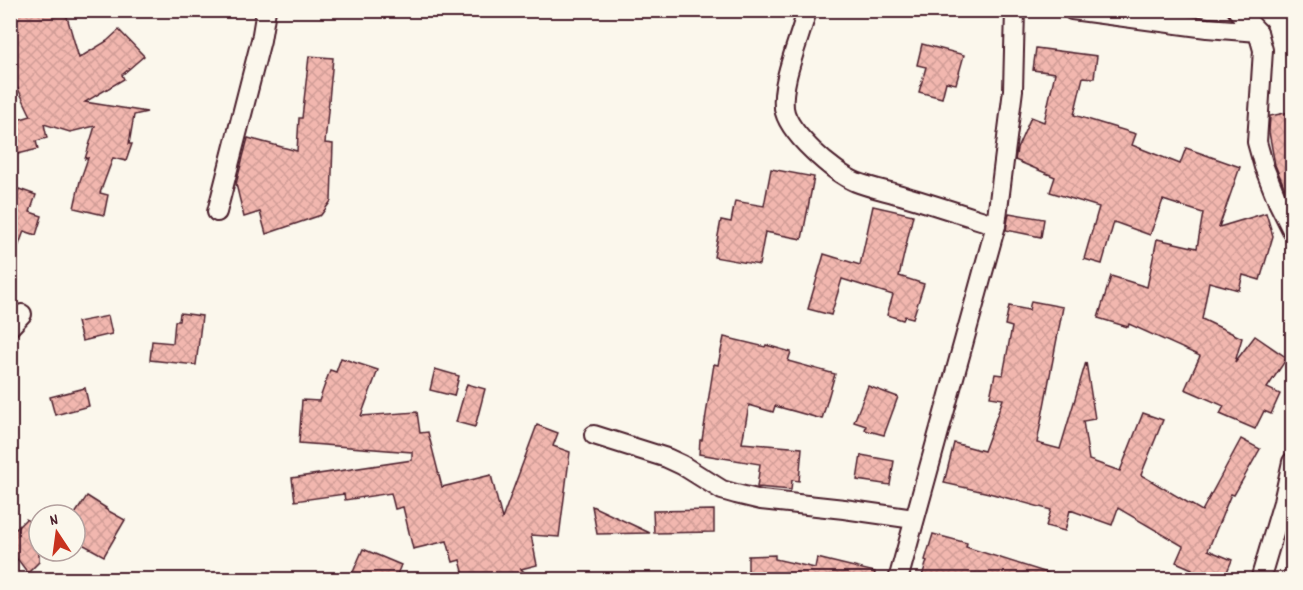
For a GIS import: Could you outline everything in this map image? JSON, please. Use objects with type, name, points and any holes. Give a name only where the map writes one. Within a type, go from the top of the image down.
[{"type":"street","points":[[217,212],[261,40],[266,10]]},
{"type":"street","points":[[807,10],[784,99],[785,114],[803,139],[828,165],[855,182],[996,225]]},
{"type":"street","points":[[898,579],[996,225],[1013,90],[1016,10]]},
{"type":"street","points":[[1072,10],[1207,28],[1258,32]]},
{"type":"street","points":[[1237,10],[1258,32],[1263,50],[1257,142],[1278,202],[1293,230]]},
{"type":"street","points":[[594,435],[667,458],[722,490],[736,494],[761,500],[914,519]]},
{"type":"street","points":[[1260,579],[1293,462]]},
{"type":"building","points":[[10,10],[65,10],[79,58],[107,41],[119,30],[144,56],[122,75],[124,79],[85,102],[147,112],[134,115],[129,144],[132,144],[126,161],[113,158],[100,193],[108,195],[104,215],[74,208],[95,126],[70,132],[44,124],[47,138],[36,141],[38,149],[10,156],[10,122],[31,116],[10,72]]},
{"type":"building","points":[[922,44],[964,55],[956,84],[946,82],[942,98],[919,92],[926,67],[917,65]]},
{"type":"building","points":[[1036,48],[1097,56],[1094,78],[1083,77],[1074,115],[1136,134],[1132,145],[1180,164],[1186,148],[1240,167],[1219,227],[1266,213],[1273,236],[1260,280],[1243,275],[1239,290],[1209,282],[1202,319],[1242,338],[1235,362],[1255,336],[1287,358],[1267,388],[1280,394],[1271,414],[1264,411],[1255,429],[1220,414],[1224,406],[1185,389],[1200,356],[1129,324],[1128,327],[1098,318],[1111,276],[1147,287],[1157,239],[1197,248],[1203,213],[1163,200],[1150,235],[1114,222],[1102,264],[1084,259],[1099,207],[1050,192],[1055,177],[1015,160],[1017,149],[1031,117],[1044,122],[1055,73],[1033,70]]},
{"type":"building","points":[[309,56],[333,58],[325,143],[333,144],[331,201],[321,215],[266,234],[260,212],[244,217],[236,184],[248,138],[297,151],[299,118],[302,118]]},
{"type":"building","points":[[1290,112],[1293,127],[1292,205],[1275,165],[1269,132],[1270,116]]},
{"type":"building","points":[[771,169],[814,177],[802,239],[765,232],[759,265],[714,257],[721,220],[731,222],[735,201],[764,206]]},
{"type":"building","points":[[19,189],[36,195],[30,212],[42,216],[36,235],[24,231],[13,261],[10,260],[10,206],[12,207]]},
{"type":"building","points":[[873,206],[913,215],[899,276],[924,284],[913,318],[905,316],[903,320],[887,315],[893,295],[842,279],[831,315],[808,309],[824,254],[860,265]]},
{"type":"building","points":[[1009,213],[1044,219],[1041,237],[1006,230]]},
{"type":"building","points":[[1031,301],[1063,307],[1037,443],[1060,449],[1086,362],[1095,419],[1083,421],[1089,460],[1120,471],[1143,413],[1163,420],[1141,475],[1202,511],[1241,439],[1260,449],[1234,495],[1231,494],[1208,550],[1232,560],[1224,579],[1203,579],[1190,574],[1192,569],[1176,562],[1183,546],[1118,508],[1112,525],[1070,510],[1065,531],[1046,526],[1051,510],[944,483],[954,443],[984,451],[1003,399],[990,397],[995,374],[1003,375],[1012,327],[1005,325],[1009,306],[1029,310]]},
{"type":"building","points":[[180,313],[202,316],[196,365],[150,360],[152,341],[173,343],[175,321],[179,321]]},
{"type":"building","points":[[108,316],[112,334],[82,341],[77,322]]},
{"type":"building","points":[[724,337],[791,352],[788,361],[835,374],[822,419],[775,406],[773,412],[749,405],[742,443],[802,448],[799,481],[792,480],[791,490],[757,487],[760,464],[699,454],[714,364],[718,365]]},
{"type":"building","points":[[341,358],[378,370],[361,416],[417,412],[420,433],[428,432],[442,487],[491,475],[502,519],[537,425],[558,433],[553,446],[570,452],[559,537],[531,535],[537,565],[521,569],[531,579],[465,579],[460,560],[453,562],[447,541],[413,549],[403,507],[395,509],[391,493],[345,500],[344,494],[295,501],[292,478],[412,460],[412,452],[299,443],[302,400],[319,401],[330,370],[336,372]]},
{"type":"building","points":[[435,369],[459,376],[454,396],[430,390]]},
{"type":"building","points":[[467,384],[485,389],[475,427],[456,422]]},
{"type":"building","points":[[868,386],[898,397],[884,435],[865,430],[866,426],[854,422]]},
{"type":"building","points":[[85,388],[89,406],[55,415],[50,397]]},
{"type":"building","points":[[861,455],[894,461],[890,485],[857,480]]},
{"type":"building","points":[[87,496],[125,520],[104,556],[87,547],[87,503],[82,503]]},
{"type":"building","points":[[592,506],[650,533],[597,534]]},
{"type":"building","points":[[714,510],[714,532],[654,533],[653,511]]},
{"type":"building","points":[[27,520],[27,563],[38,563],[28,573],[10,553],[10,535]]},
{"type":"building","points":[[933,534],[967,543],[966,547],[1054,575],[1053,579],[921,579]]},
{"type":"building","points":[[363,549],[401,565],[395,579],[350,579]]},
{"type":"building","points":[[775,555],[775,559],[815,568],[817,558],[875,572],[874,579],[748,579],[748,556]]}]
